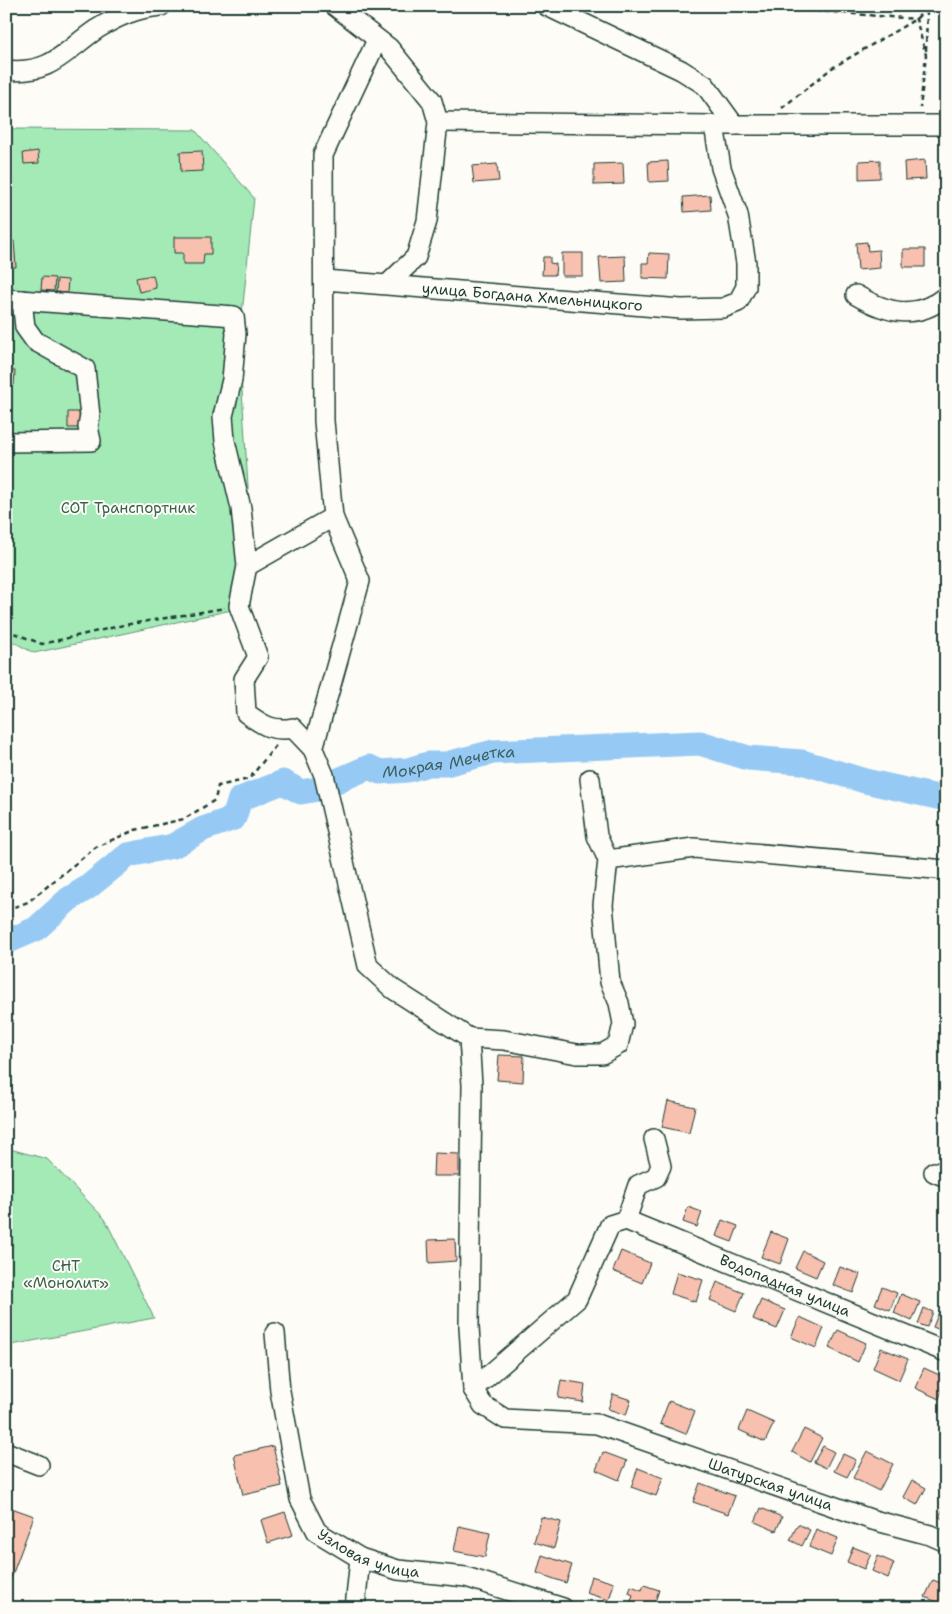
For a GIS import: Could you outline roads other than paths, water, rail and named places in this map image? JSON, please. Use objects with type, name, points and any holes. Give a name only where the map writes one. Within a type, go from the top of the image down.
[{"type":"street","points":[[6,70],[38,68],[60,59],[96,30],[126,13],[141,8],[161,6]]},
{"type":"street","points":[[335,6],[389,48],[432,101],[438,122],[427,221],[416,257],[388,284]]},
{"type":"street","points":[[547,6],[681,70],[705,85],[734,125]]},
{"type":"street","points":[[313,749],[360,581],[333,517],[324,421],[325,280],[323,155],[377,40]]},
{"type":"street","points":[[438,122],[946,125]]},
{"type":"street","name":"улица Богдана Хмельницкого","points":[[325,280],[681,309],[724,308],[738,302],[746,287],[746,263],[738,215],[721,168],[714,125]]},
{"type":"street","points":[[856,295],[878,308],[907,313],[932,307],[946,296]]},
{"type":"street","points":[[6,442],[91,442],[88,427],[90,416],[85,369],[35,340],[25,327],[14,300],[234,316],[236,334],[232,371],[223,416],[225,441],[241,508],[247,566],[239,606],[258,657],[244,679],[246,713],[258,722],[278,731],[293,728],[313,749],[329,793],[368,966],[394,990],[469,1038],[504,1040],[577,1054],[602,1054],[618,1045],[623,1024],[619,1003],[610,982],[603,905],[608,860],[597,836],[590,779]]},
{"type":"street","points":[[247,566],[333,517]]},
{"type":"street","points":[[608,860],[694,848],[946,870]]},
{"type":"street","points":[[469,1038],[472,1085],[469,1327],[473,1389]]},
{"type":"street","points":[[473,1389],[576,1299],[584,1287],[610,1225],[626,1220],[638,1185],[656,1177],[661,1166],[660,1157],[655,1150],[654,1139]]},
{"type":"street","name":"Водопадная улица","points":[[626,1220],[946,1352]]},
{"type":"street","name":"Узловая улица","points":[[275,1334],[280,1390],[300,1499],[317,1532],[360,1558],[398,1570],[466,1577],[563,1608]]},
{"type":"street","name":"Шатурская улица","points":[[473,1389],[483,1404],[505,1419],[597,1424],[873,1520],[930,1535],[946,1542]]},
{"type":"street","points":[[6,1452],[39,1465]]},
{"type":"street","points":[[355,1608],[360,1558]]},
{"type":"waterway","name":"Мокрая Мечетка","points":[[6,942],[36,929],[69,899],[87,888],[128,855],[173,846],[203,829],[234,818],[240,799],[283,782],[301,792],[318,789],[369,767],[380,772],[408,770],[428,764],[446,764],[493,752],[700,743],[748,758],[802,762],[865,781],[946,799]]},
{"type":"park label","name":"СОТ Транспортник","points":[[128,508]]},
{"type":"park label","name":"СНТ «Монолит»","points":[[66,1274]]}]
